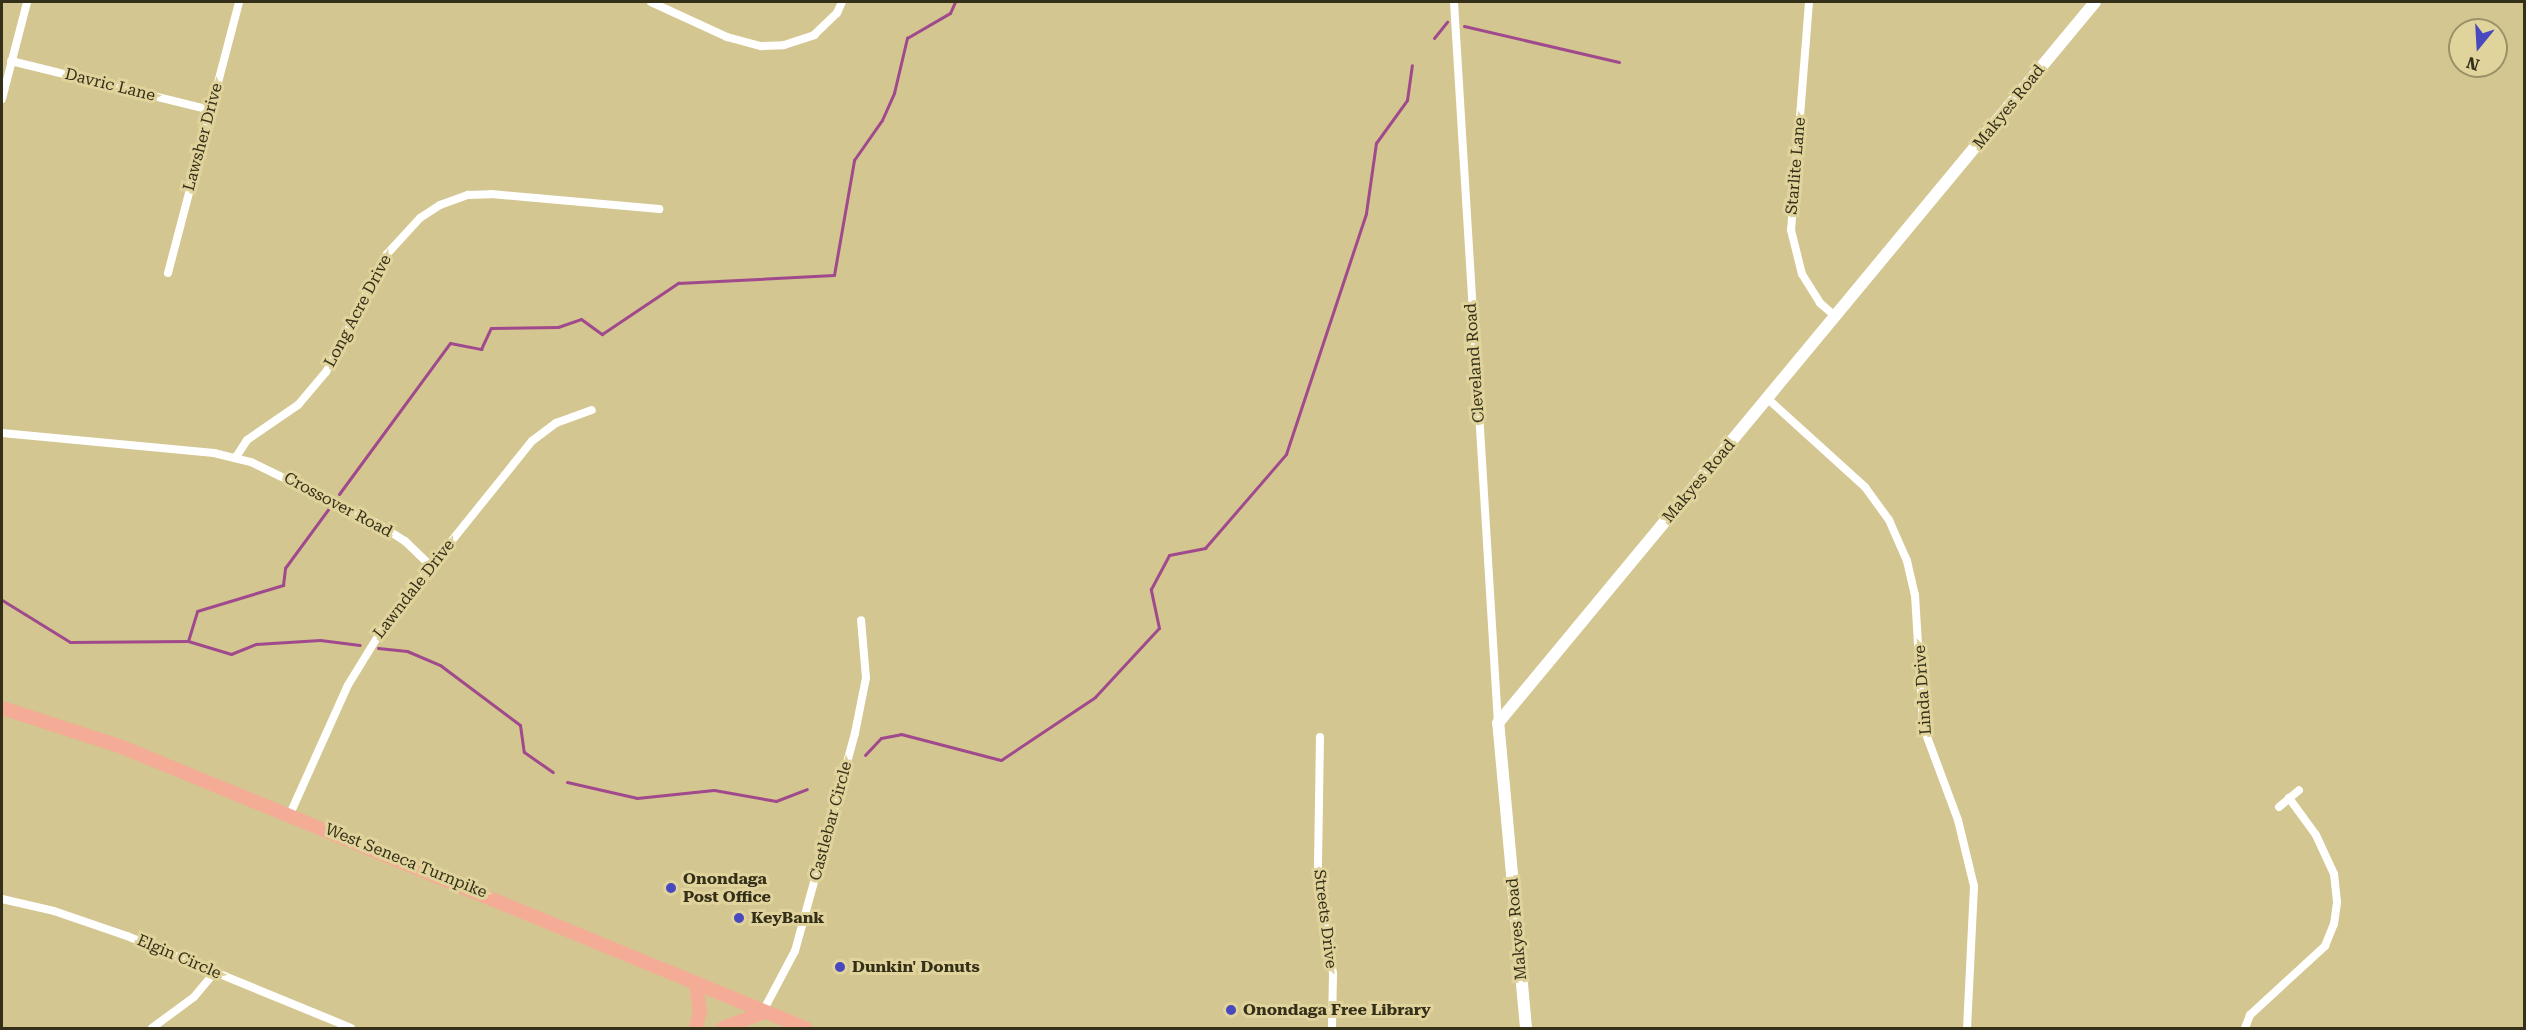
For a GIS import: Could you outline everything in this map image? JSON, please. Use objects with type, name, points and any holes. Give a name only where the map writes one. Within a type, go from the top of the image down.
[{"type":"main road","name":"West Seneca Turnpike","points":[[2,708],[122,747],[290,814],[696,983],[762,1013],[805,1029]]},
{"type":"main road","points":[[696,983],[700,1011],[696,1029]]},
{"type":"main road","points":[[723,1029],[762,1013]]},
{"type":"street","points":[[2,99],[27,2]]},
{"type":"street","name":"Lawsher Drive","points":[[168,273],[239,2]]},
{"type":"street","points":[[651,2],[727,37],[761,46],[784,45],[814,34],[837,13],[842,2]]},
{"type":"street","name":"Cleveland Road","points":[[1454,2],[1498,723]]},
{"type":"street","name":"Starlite Lane","points":[[1809,2],[1791,230],[1802,274],[1820,303],[1836,317]]},
{"type":"street","name":"Makyes Road","points":[[1526,1029],[1498,723],[2095,2]]},
{"type":"street","name":"Davric Lane","points":[[11,61],[210,110]]},
{"type":"street","name":"Long Acre Drive","points":[[236,457],[247,440],[298,405],[326,372],[387,254],[420,218],[440,205],[468,195],[491,194],[659,209]]},
{"type":"street","name":"Linda Drive","points":[[1768,399],[1865,487],[1889,520],[1907,561],[1915,595],[1923,726],[1958,820],[1974,886],[1966,1029]]},
{"type":"street","name":"Lawndale Drive","points":[[290,814],[369,646],[532,441],[556,423],[592,410]]},
{"type":"street","points":[[2,433],[236,457]]},
{"type":"street","name":"Crossover Road","points":[[236,457],[301,483],[380,525],[415,549],[431,566]]},
{"type":"street","name":"Castlebar Circle","points":[[762,1013],[795,951],[855,733],[866,678],[861,620]]},
{"type":"street","name":"Streets Drive","points":[[1320,737],[1318,872],[1332,974],[1332,1029]]},
{"type":"street","points":[[2279,807],[2299,790]]},
{"type":"street","points":[[2245,1029],[2250,1015],[2325,946],[2334,924],[2337,902],[2334,874],[2316,835],[2289,798]]},
{"type":"street","name":"Elgin Circle","points":[[2,899],[54,910],[127,936],[351,1029]]},
{"type":"street","points":[[152,1029],[194,997],[215,972]]},
{"type":"waterway","points":[[339,494],[450,343],[481,349],[491,328],[558,327],[581,319],[602,334],[678,283],[834,275],[854,160],[882,120],[894,93],[907,38],[950,13],[955,2]]},
{"type":"waterway","points":[[1434,38],[1447,22]]},
{"type":"waterway","points":[[1464,26],[1619,62]]},
{"type":"waterway","points":[[865,755],[881,738],[901,734],[1001,760],[1095,697],[1159,628],[1151,589],[1169,555],[1205,548],[1286,454],[1366,213],[1376,143],[1407,100],[1412,65]]},
{"type":"waterway","points":[[188,641],[197,611],[283,585],[285,568],[329,508]]},
{"type":"waterway","points":[[2,600],[70,642],[188,641],[231,654],[256,644],[320,640],[360,645]]},
{"type":"waterway","points":[[378,648],[407,651],[440,665],[520,725],[524,752],[553,772]]},
{"type":"waterway","points":[[567,782],[637,798],[714,790],[776,801],[807,789]]},
{"type":"place","name":"Onondaga Post Office","points":[[671,888]]},
{"type":"place","name":"KeyBank","points":[[739,918]]},
{"type":"place","name":"Dunkin' Donuts","points":[[840,967]]},
{"type":"place","name":"Onondaga Free Library","points":[[1231,1010]]}]
